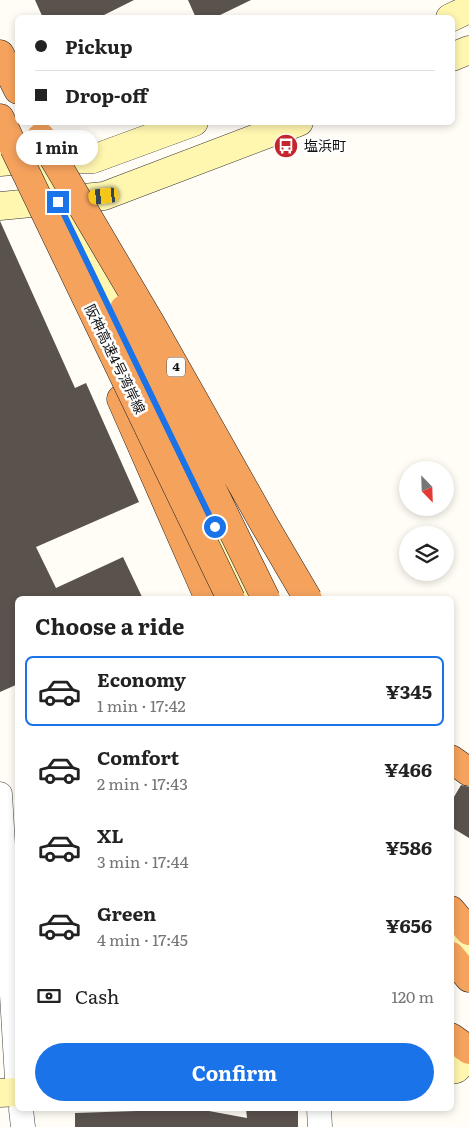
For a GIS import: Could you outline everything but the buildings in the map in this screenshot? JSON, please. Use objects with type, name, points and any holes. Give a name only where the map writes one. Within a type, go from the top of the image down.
[{"type":"highway","points":[[0,54],[15,84]]},
{"type":"highway","name":"阪神高速4号湾岸線","points":[[0,118],[54,213],[230,596]]},
{"type":"highway","name":"4","points":[[37,139],[265,596]]},
{"type":"highway","name":"4","points":[[37,139],[153,327],[306,596]]},
{"type":"highway","points":[[54,213],[102,355],[208,596]]},
{"type":"highway","points":[[454,761],[469,772]]},
{"type":"highway","points":[[454,914],[469,931]]},
{"type":"highway","points":[[454,960],[469,978]]},
{"type":"highway","points":[[454,1039],[469,1050]]},
{"type":"street","points":[[455,16],[469,9]]},
{"type":"street","points":[[455,56],[469,50]]},
{"type":"street","points":[[37,139],[93,159],[186,125]]},
{"type":"street","points":[[0,206],[54,213],[291,125]]},
{"type":"street","points":[[37,139],[54,213],[248,596]]},
{"type":"street","points":[[0,162],[37,139]]},
{"type":"street","points":[[0,794],[14,1096]]},
{"type":"street","points":[[454,940],[469,956]]},
{"type":"street","points":[[454,1069],[469,1056]]},
{"type":"street","points":[[18,1111],[22,1127]]},
{"type":"street","points":[[319,1111],[320,1127]]},
{"type":"place","name":"塩浜町","points":[[286,146]]},
{"type":"route","points":[[58,202],[215,527]]}]
